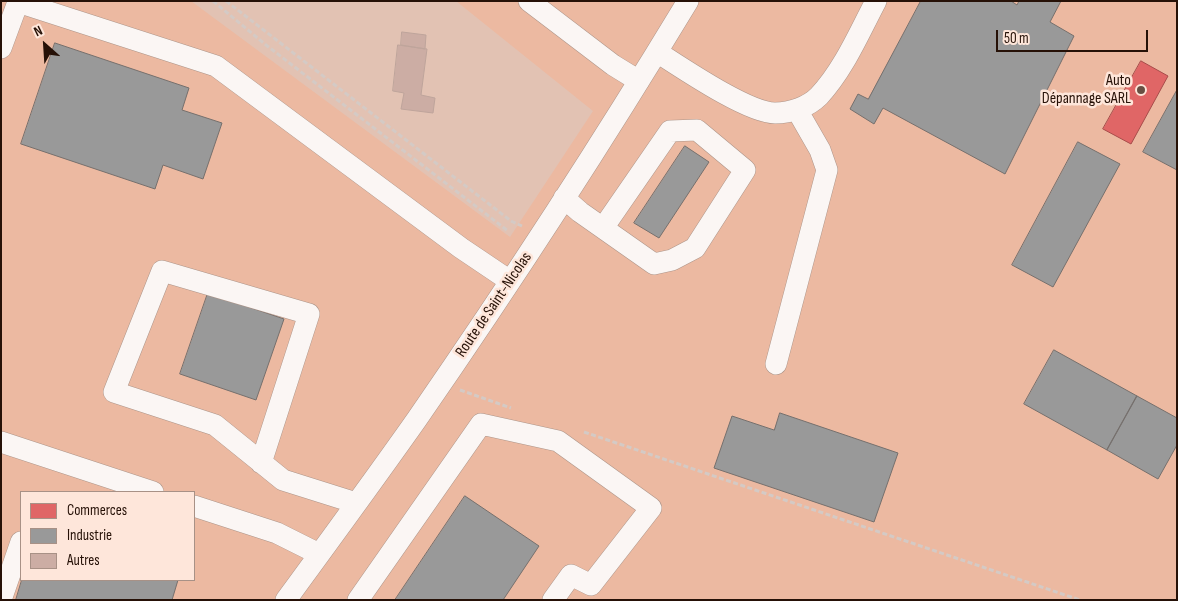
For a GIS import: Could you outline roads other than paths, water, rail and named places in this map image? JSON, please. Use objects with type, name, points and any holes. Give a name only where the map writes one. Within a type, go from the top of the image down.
[{"type":"street","points":[[529,1],[613,65],[639,81]]},
{"type":"street","name":"Route de Saint-Nicolas","points":[[286,600],[416,420],[510,281],[639,81],[688,1]]},
{"type":"street","points":[[657,52],[749,106],[773,113],[797,110],[818,97],[839,71],[876,1]]},
{"type":"street","points":[[1,48],[18,2],[216,66],[461,248],[510,281]]},
{"type":"street","points":[[776,364],[828,170],[820,150],[797,110]]},
{"type":"street","points":[[564,198],[580,212],[654,264],[672,260],[695,248],[745,170],[697,130],[670,131],[603,228]]},
{"type":"street","points":[[261,463],[309,314],[162,271],[114,392],[216,425],[261,463],[283,480],[356,503]]},
{"type":"street","points":[[358,600],[481,424],[558,441],[651,508],[591,585],[571,575],[553,600]]},
{"type":"street","points":[[1,442],[150,491]]},
{"type":"street","points":[[195,506],[277,533],[319,554]]},
{"type":"street","points":[[1,600],[20,545]]},
{"type":"place","name":"Auto Dépannage SARL","points":[[1141,90]]}]
